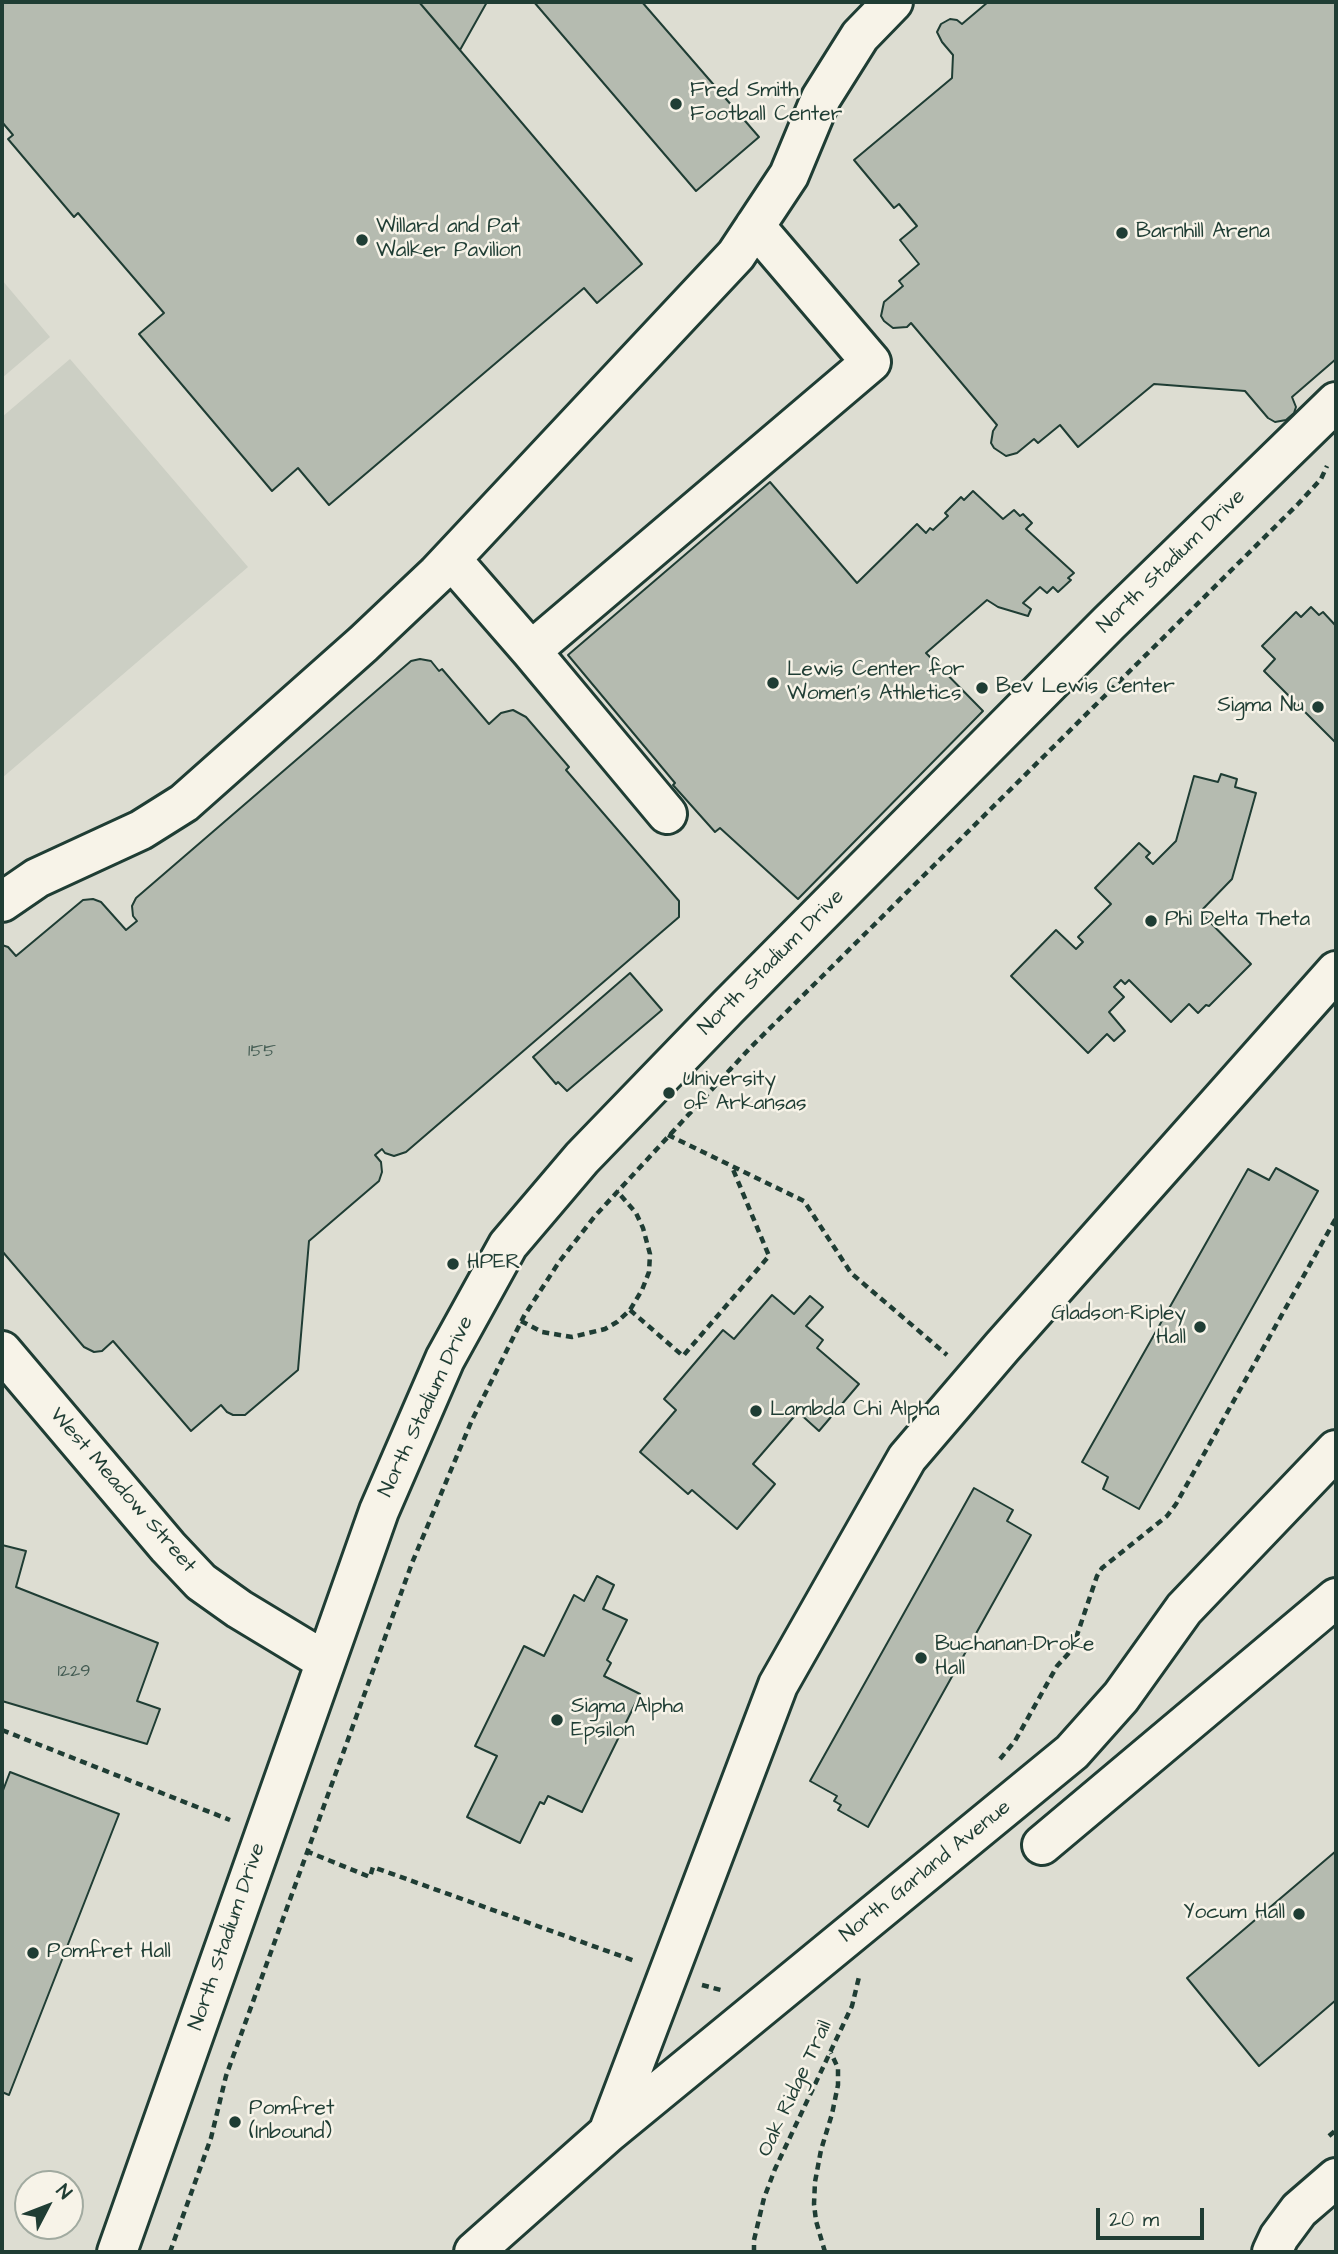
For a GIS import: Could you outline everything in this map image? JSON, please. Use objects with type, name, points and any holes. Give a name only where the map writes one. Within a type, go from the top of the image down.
[{"type":"street","points":[[2,902],[37,878],[141,830],[184,803],[363,645],[451,559],[736,255],[789,175],[821,99],[860,36],[893,2]]},
{"type":"street","points":[[531,651],[871,362],[755,226]]},
{"type":"street","name":"North Stadium Drive","points":[[117,2252],[379,1511],[445,1359],[508,1245],[582,1158],[728,1007],[1109,624],[1336,402]]},
{"type":"street","points":[[451,559],[667,814]]},
{"type":"street","points":[[608,2133],[778,1685],[907,1458],[1336,971]]},
{"type":"street","name":"West Meadow Street","points":[[2,1351],[168,1547],[201,1582],[239,1609],[325,1661]]},
{"type":"street","name":"North Garland Avenue","points":[[474,2252],[608,2133],[869,1929],[1072,1752],[1121,1697],[1184,1609],[1336,1450]]},
{"type":"street","points":[[1042,1845],[1336,1598]]},
{"type":"street","points":[[1272,2252],[1279,2236],[1299,2210],[1336,2178]]},
{"type":"path","points":[[170,2252],[211,2138],[226,2076],[412,1563],[472,1420],[521,1321],[559,1262],[617,1191],[668,1135],[804,994],[1298,504],[1321,479],[1331,461]]},
{"type":"path","points":[[668,1135],[804,1201],[851,1273],[943,1351]]},
{"type":"path","points":[[630,1310],[683,1356],[769,1256],[732,1166]]},
{"type":"path","points":[[521,1321],[542,1332],[572,1337],[604,1329],[630,1310],[649,1272],[650,1254],[636,1213],[617,1191]]},
{"type":"path","points":[[999,1760],[1015,1741],[1057,1665],[1068,1654],[1075,1641],[1102,1568],[1167,1516],[1176,1504],[1336,1218]]},
{"type":"path","points":[[2,1730],[231,1820]]},
{"type":"path","points":[[306,1851],[370,1877],[373,1867],[669,1973]]},
{"type":"path","name":"Oak Ridge Trail","points":[[754,2252],[754,2240],[764,2198],[775,2169],[852,2006],[869,1929]]},
{"type":"path","points":[[825,2252],[814,2204],[821,2150],[838,2085],[838,2068],[830,2053]]},
{"type":"path","points":[[1329,2136],[1336,2130]]},
{"type":"shaded area","name":"University of Arkansas","points":[[2,2],[1336,2],[1336,2252],[2,2252]]},
{"type":"shaded area","points":[[2,280],[50,337],[2,378]]},
{"type":"shaded area","points":[[70,359],[248,567],[2,778],[2,417]]},
{"type":"building","name":"Willard and Pat Walker Pavilion","points":[[2,2],[419,2],[642,264],[597,303],[584,288],[329,505],[298,468],[272,491],[139,334],[164,313],[78,213],[74,217],[8,139],[13,135],[2,122]]},
{"type":"building","points":[[419,2],[487,2],[460,50]]},
{"type":"building","name":"Fred Smith Football Center","points":[[534,2],[642,2],[759,137],[696,191]]},
{"type":"building","name":"Barnhill Arena","points":[[988,2],[1336,2],[1336,359],[1292,397],[1296,407],[1286,420],[1275,422],[1268,418],[1245,391],[1154,384],[1078,447],[1060,425],[1038,443],[1034,439],[1017,453],[1006,456],[991,443],[997,425],[911,323],[907,327],[893,328],[884,321],[881,316],[884,302],[903,286],[899,281],[919,264],[900,240],[917,226],[899,204],[894,208],[854,160],[952,78],[953,55],[937,32],[941,24],[950,19],[962,24]]},
{"type":"building","name":"Lewis Center for Women’s Athletics","points":[[770,482],[857,583],[917,524],[926,533],[930,528],[933,530],[948,516],[945,513],[961,497],[964,500],[973,491],[1003,519],[1014,510],[1020,516],[1023,514],[1032,523],[1026,529],[1074,573],[1068,578],[1071,580],[1058,592],[1053,587],[1047,593],[1040,587],[1023,603],[1031,609],[1028,616],[998,607],[987,600],[926,653],[983,711],[798,899],[720,828],[715,832],[673,785],[675,783],[568,655]]},
{"type":"building","name":"Sigma Nu","points":[[1311,607],[1319,615],[1323,612],[1336,626],[1336,743],[1264,671],[1275,659],[1262,646],[1296,612],[1301,617]]},
{"type":"building","points":[[411,661],[431,661],[439,671],[442,669],[489,724],[501,713],[513,710],[526,717],[569,767],[566,770],[679,901],[679,917],[406,1152],[394,1156],[382,1149],[375,1155],[381,1162],[379,1181],[309,1241],[298,1370],[245,1415],[233,1415],[221,1405],[191,1431],[113,1341],[102,1351],[94,1352],[84,1347],[2,1251],[2,945],[8,947],[16,956],[83,900],[101,902],[126,930],[137,921],[133,916],[132,906],[136,898]]},
{"type":"building","name":"Phi Delta Theta","points":[[1221,774],[1237,779],[1235,787],[1256,793],[1232,879],[1200,912],[1251,964],[1209,1006],[1206,1005],[1198,1013],[1189,1004],[1171,1022],[1129,980],[1125,984],[1121,980],[1114,987],[1124,997],[1109,1012],[1125,1031],[1114,1041],[1107,1034],[1088,1053],[1011,976],[1056,930],[1076,949],[1083,942],[1078,937],[1111,904],[1095,888],[1139,843],[1150,853],[1146,857],[1153,864],[1176,841],[1194,776],[1218,782]]},
{"type":"building","points":[[630,973],[662,1010],[567,1091],[558,1082],[556,1084],[533,1057]]},
{"type":"building","name":"Gladson-Ripley Hall","points":[[1276,1168],[1318,1191],[1139,1509],[1103,1489],[1108,1477],[1082,1462],[1248,1169],[1269,1180]]},
{"type":"building","name":"Lambda Chi Alpha","points":[[772,1295],[794,1314],[810,1296],[823,1307],[806,1326],[823,1340],[817,1348],[859,1384],[819,1431],[798,1412],[753,1464],[775,1484],[737,1529],[692,1490],[688,1494],[640,1452],[676,1410],[664,1399],[723,1330],[734,1339]]},
{"type":"building","name":"Buchanan-Droke Hall","points":[[974,1488],[1013,1510],[1007,1521],[1031,1535],[868,1827],[838,1810],[841,1805],[834,1801],[837,1796],[810,1781]]},
{"type":"building","points":[[2,1545],[26,1551],[16,1587],[158,1643],[137,1701],[160,1709],[147,1744],[2,1701]]},
{"type":"building","name":"Sigma Alpha Epsilon","points":[[597,1576],[614,1585],[603,1609],[627,1620],[607,1660],[611,1663],[604,1676],[640,1694],[582,1812],[548,1796],[544,1804],[540,1802],[520,1843],[467,1817],[497,1756],[475,1746],[524,1646],[544,1656],[574,1595],[584,1601]]},
{"type":"building","name":"Pomfret Hall","points":[[10,1772],[119,1814],[9,2095],[2,2092],[2,1793]]},
{"type":"building","name":"Yocum Hall","points":[[1336,1851],[1336,2000],[1259,2066],[1187,1978]]},
{"type":"place","name":"Fred Smith Football Center","points":[[676,104]]},
{"type":"place","name":"Barnhill Arena","points":[[1122,233]]},
{"type":"place","name":"Willard and Pat Walker Pavilion","points":[[362,240]]},
{"type":"place","name":"Lewis Center for Women’s Athletics","points":[[773,683]]},
{"type":"place","name":"Bev Lewis Center","points":[[982,688]]},
{"type":"place","name":"Sigma Nu","points":[[1318,707]]},
{"type":"place","name":"Phi Delta Theta","points":[[1151,921]]},
{"type":"place","name":"University of Arkansas","points":[[669,1093]]},
{"type":"place","name":"HPER","points":[[453,1264]]},
{"type":"place","name":"Gladson-Ripley Hall","points":[[1200,1327]]},
{"type":"place","name":"Lambda Chi Alpha","points":[[756,1411]]},
{"type":"place","name":"Buchanan-Droke Hall","points":[[921,1658]]},
{"type":"place","name":"Sigma Alpha Epsilon","points":[[557,1720]]},
{"type":"place","name":"Yocum Hall","points":[[1299,1914]]},
{"type":"place","name":"Pomfret Hall","points":[[33,1953]]},
{"type":"place","name":"Pomfret (Inbound)","points":[[235,2122]]}]
